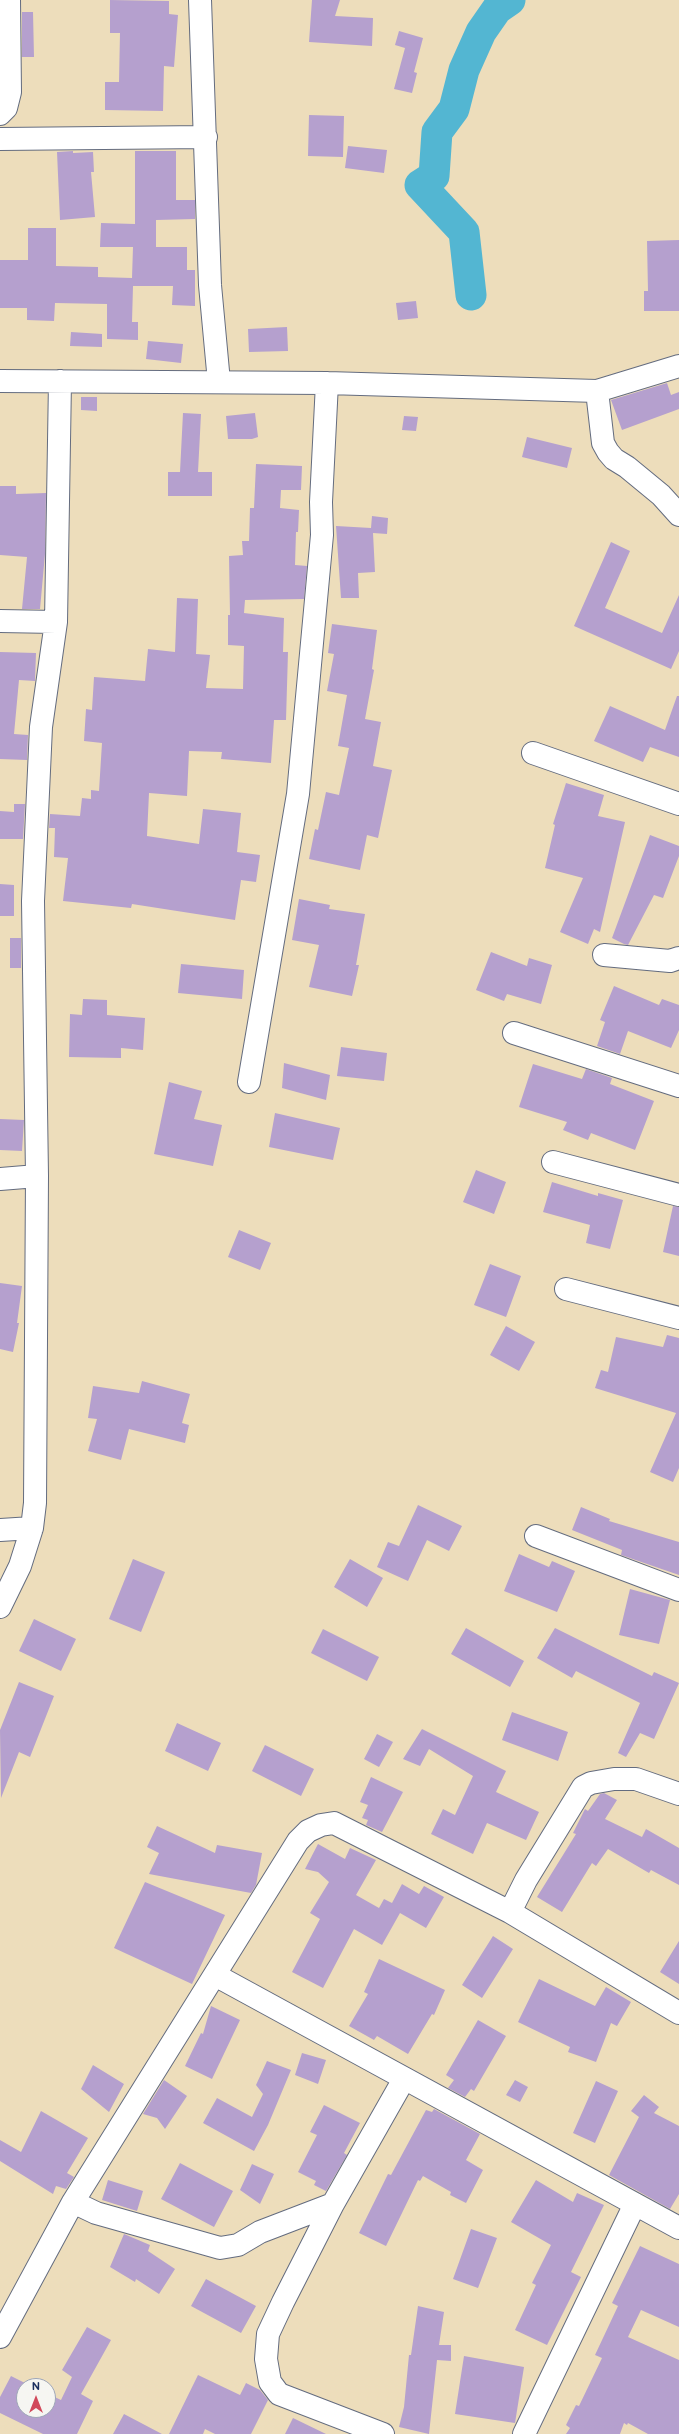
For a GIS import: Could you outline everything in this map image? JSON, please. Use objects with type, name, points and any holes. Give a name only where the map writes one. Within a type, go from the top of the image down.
[{"type":"street","points":[[0,114],[6,108],[10,92],[9,0]]},
{"type":"street","points":[[200,0],[210,285],[219,382]]},
{"type":"street","points":[[0,139],[206,137]]},
{"type":"street","points":[[0,381],[327,383],[597,391],[679,366]]},
{"type":"street","points":[[0,1606],[20,1566],[32,1528],[35,1503],[37,1176],[34,901],[41,727],[56,622],[60,381]]},
{"type":"street","points":[[249,1082],[298,794],[322,535],[321,502],[327,383]]},
{"type":"street","points":[[597,391],[603,443],[608,452],[614,459],[627,467],[661,495],[679,515]]},
{"type":"street","points":[[0,621],[56,622]]},
{"type":"street","points":[[533,753],[679,804]]},
{"type":"street","points":[[604,955],[670,961],[679,958]]},
{"type":"street","points":[[514,1033],[679,1086]]},
{"type":"street","points":[[553,1162],[679,1195]]},
{"type":"street","points":[[0,1179],[37,1176]]},
{"type":"street","points":[[566,1289],[679,1318]]},
{"type":"street","points":[[0,1530],[32,1528]]},
{"type":"street","points":[[536,1536],[679,1590]]},
{"type":"street","points":[[510,1912],[526,1880],[583,1787],[591,1783],[614,1779],[636,1779],[679,1794]]},
{"type":"street","points":[[0,2337],[73,2202],[298,1841],[308,1831],[321,1825],[334,1823],[510,1912],[679,2013]]},
{"type":"street","points":[[215,1975],[679,2228]]},
{"type":"street","points":[[383,2434],[279,2394],[270,2382],[266,2359],[268,2334],[333,2204],[404,2079]]},
{"type":"street","points":[[73,2202],[96,2213],[220,2248],[238,2245],[260,2232],[333,2204]]},
{"type":"street","points":[[524,2434],[635,2204]]},
{"type":"building","points":[[110,0],[169,1],[169,14],[178,15],[174,67],[164,66],[163,111],[105,110],[105,82],[119,82],[120,33],[110,33]]},
{"type":"building","points":[[312,0],[340,0],[335,16],[373,18],[372,46],[309,42]]},
{"type":"building","points":[[22,12],[33,12],[34,57],[22,57]]},
{"type":"building","points":[[399,31],[423,38],[414,72],[417,73],[412,93],[394,89],[405,48],[395,45]]},
{"type":"building","points":[[309,115],[344,116],[343,157],[308,156]]},
{"type":"building","points":[[348,146],[387,150],[384,173],[345,168]]},
{"type":"building","points":[[73,151],[73,153],[93,152],[94,172],[91,172],[95,217],[60,220],[57,152]]},
{"type":"building","points":[[135,151],[176,151],[176,200],[195,200],[195,219],[156,220],[156,247],[187,247],[187,270],[195,270],[195,306],[172,305],[173,286],[133,286],[132,322],[138,322],[138,340],[107,339],[107,304],[55,303],[54,321],[27,320],[27,308],[0,308],[0,260],[28,260],[28,228],[56,228],[56,266],[98,267],[98,277],[132,278],[133,247],[100,247],[101,223],[135,224]]},
{"type":"building","points":[[679,240],[679,311],[644,311],[644,291],[648,291],[647,241]]},
{"type":"building","points":[[416,301],[418,318],[398,320],[396,303]]},
{"type":"building","points":[[287,327],[288,351],[249,352],[248,329]]},
{"type":"building","points":[[71,332],[102,334],[102,347],[70,346]]},
{"type":"building","points":[[148,341],[183,344],[181,363],[146,359]]},
{"type":"building","points":[[667,383],[671,395],[679,392],[679,409],[622,430],[611,400]]},
{"type":"building","points":[[81,397],[97,397],[97,411],[81,410]]},
{"type":"building","points":[[183,413],[201,414],[198,472],[212,472],[212,496],[168,496],[168,472],[180,472]]},
{"type":"building","points":[[255,413],[258,437],[252,439],[228,439],[226,416]]},
{"type":"building","points":[[404,416],[418,417],[416,431],[402,430]]},
{"type":"building","points":[[527,437],[572,448],[567,468],[522,457]]},
{"type":"building","points":[[256,464],[302,466],[301,490],[281,490],[280,508],[299,510],[298,532],[296,532],[295,565],[307,566],[304,599],[245,600],[244,613],[284,618],[283,652],[288,652],[286,720],[274,720],[271,763],[221,759],[222,752],[189,751],[187,796],[149,793],[147,836],[199,844],[203,809],[241,813],[237,852],[260,855],[256,882],[241,880],[235,920],[132,904],[131,908],[63,901],[68,858],[54,857],[55,828],[49,828],[50,814],[80,816],[82,798],[91,799],[91,790],[99,791],[102,743],[84,741],[86,709],[92,710],[94,677],[145,681],[148,649],[175,652],[177,598],[198,599],[196,654],[210,655],[206,688],[243,689],[244,646],[228,645],[228,615],[230,615],[229,556],[243,555],[242,541],[249,541],[250,508],[254,508]]},
{"type":"building","points":[[0,486],[16,486],[16,494],[46,493],[45,554],[40,609],[22,609],[27,557],[0,555]]},
{"type":"building","points":[[372,516],[388,518],[387,534],[373,533],[375,572],[358,573],[359,598],[341,598],[336,526],[371,528]]},
{"type":"building","points":[[611,542],[630,551],[605,608],[662,633],[679,595],[679,651],[671,669],[574,626]]},
{"type":"building","points":[[332,624],[377,630],[372,669],[374,670],[365,719],[381,722],[373,766],[392,770],[378,838],[367,835],[360,870],[309,859],[315,829],[318,830],[326,792],[339,795],[349,748],[338,746],[347,695],[327,691],[334,654],[328,653]]},
{"type":"building","points":[[0,652],[36,653],[35,681],[19,680],[14,734],[28,735],[27,760],[0,759]]},
{"type":"building","points":[[677,696],[679,696],[679,757],[650,747],[643,762],[594,741],[610,706],[665,730]]},
{"type":"building","points":[[566,783],[604,795],[598,816],[625,822],[600,932],[594,929],[588,944],[560,932],[583,878],[545,868],[555,825],[553,824]]},
{"type":"building","points":[[14,804],[25,804],[23,839],[0,839],[0,811],[14,812]]},
{"type":"building","points":[[650,835],[679,846],[679,856],[663,898],[654,895],[628,945],[612,938]]},
{"type":"building","points":[[0,884],[14,885],[14,916],[0,916]]},
{"type":"building","points":[[299,899],[330,905],[329,909],[365,914],[356,965],[359,965],[352,996],[309,987],[319,945],[292,940]]},
{"type":"building","points":[[10,938],[21,938],[21,968],[10,968]]},
{"type":"building","points":[[491,952],[527,966],[529,958],[552,965],[541,1004],[507,994],[504,1001],[476,990]]},
{"type":"building","points":[[181,964],[244,970],[242,999],[178,993]]},
{"type":"building","points":[[614,986],[659,1005],[662,999],[679,1005],[679,1030],[671,1048],[628,1031],[620,1054],[597,1046],[605,1022],[600,1020]]},
{"type":"building","points":[[83,999],[107,1000],[107,1015],[145,1018],[143,1050],[121,1048],[121,1058],[69,1057],[70,1014],[82,1015]]},
{"type":"building","points":[[341,1047],[387,1053],[384,1081],[337,1076]]},
{"type":"building","points":[[284,1063],[330,1075],[326,1100],[282,1088]]},
{"type":"building","points":[[533,1064],[582,1079],[586,1069],[612,1078],[610,1084],[654,1101],[635,1150],[591,1133],[588,1140],[563,1130],[567,1122],[519,1107]]},
{"type":"building","points":[[169,1082],[202,1091],[194,1119],[222,1125],[213,1166],[154,1154]]},
{"type":"building","points":[[275,1113],[340,1128],[333,1160],[269,1147]]},
{"type":"building","points":[[0,1119],[24,1120],[22,1151],[0,1150]]},
{"type":"building","points":[[476,1170],[506,1182],[494,1214],[463,1202]]},
{"type":"building","points":[[552,1182],[598,1196],[598,1193],[623,1200],[610,1249],[586,1243],[590,1225],[543,1212]]},
{"type":"building","points":[[673,1206],[679,1207],[679,1256],[663,1252]]},
{"type":"building","points":[[239,1230],[271,1243],[260,1270],[228,1257]]},
{"type":"building","points":[[490,1264],[521,1276],[506,1317],[474,1305]]},
{"type":"building","points":[[0,1283],[22,1286],[17,1323],[19,1323],[13,1352],[0,1349]]},
{"type":"building","points":[[506,1326],[535,1342],[519,1371],[490,1355]]},
{"type":"building","points":[[667,1335],[679,1338],[679,1468],[673,1482],[650,1472],[676,1413],[595,1388],[601,1370],[608,1372],[616,1337],[663,1347]]},
{"type":"building","points":[[142,1381],[190,1394],[182,1423],[189,1425],[185,1443],[129,1429],[121,1460],[88,1451],[97,1419],[88,1418],[93,1386],[139,1393]]},
{"type":"building","points":[[418,1505],[462,1526],[449,1551],[427,1540],[408,1581],[377,1567],[388,1542],[399,1546]]},
{"type":"building","points":[[581,1507],[610,1519],[609,1521],[679,1542],[679,1575],[621,1555],[622,1550],[572,1530]]},
{"type":"building","points":[[519,1554],[549,1567],[552,1561],[575,1571],[557,1612],[504,1591]]},
{"type":"building","points":[[133,1559],[165,1572],[141,1632],[109,1619]]},
{"type":"building","points":[[350,1559],[383,1578],[367,1607],[334,1587]]},
{"type":"building","points":[[630,1589],[670,1600],[659,1644],[619,1635]]},
{"type":"building","points":[[34,1619],[76,1639],[61,1671],[19,1651]]},
{"type":"building","points":[[466,1628],[524,1661],[510,1687],[451,1654]]},
{"type":"building","points":[[555,1628],[652,1676],[654,1672],[679,1683],[654,1739],[640,1733],[626,1757],[618,1753],[640,1703],[576,1671],[572,1678],[537,1658]]},
{"type":"building","points":[[323,1629],[379,1657],[367,1681],[311,1653]]},
{"type":"building","points":[[19,1682],[54,1696],[30,1757],[19,1752],[1,1798],[0,1730]]},
{"type":"building","points":[[512,1712],[568,1732],[558,1761],[502,1740]]},
{"type":"building","points":[[177,1723],[221,1743],[208,1771],[165,1751]]},
{"type":"building","points":[[422,1729],[506,1771],[496,1792],[539,1812],[526,1840],[487,1823],[473,1854],[431,1834],[443,1809],[455,1815],[473,1776],[429,1749],[420,1766],[403,1759]]},
{"type":"building","points":[[377,1734],[393,1742],[379,1767],[364,1759]]},
{"type":"building","points":[[265,1745],[314,1769],[301,1796],[252,1771]]},
{"type":"building","points":[[371,1777],[403,1792],[382,1832],[366,1825],[368,1820],[362,1818],[368,1805],[360,1802]]},
{"type":"building","points":[[604,1793],[617,1800],[605,1819],[642,1837],[646,1829],[679,1848],[679,1885],[651,1870],[649,1873],[608,1849],[596,1866],[592,1863],[562,1912],[537,1897],[576,1834],[573,1833],[585,1809],[588,1811],[600,1794]]},
{"type":"building","points":[[157,1826],[215,1853],[217,1845],[262,1853],[256,1885],[251,1893],[149,1874],[159,1853],[147,1847]]},
{"type":"building","points":[[318,1844],[345,1859],[350,1848],[376,1860],[356,1895],[379,1908],[384,1899],[392,1903],[402,1884],[419,1894],[424,1886],[444,1897],[426,1928],[400,1913],[382,1945],[354,1929],[323,1988],[292,1972],[320,1919],[310,1913],[329,1882],[318,1872],[305,1869]]},
{"type":"building","points":[[145,1882],[225,1915],[192,1984],[114,1948]]},
{"type":"building","points":[[493,1936],[513,1949],[482,1998],[462,1985]]},
{"type":"building","points":[[679,1941],[679,1984],[660,1972]]},
{"type":"building","points":[[379,1959],[445,1990],[434,2015],[432,2014],[408,2054],[377,2036],[374,2040],[349,2026],[368,1994],[364,1992]]},
{"type":"building","points":[[539,1979],[595,2006],[606,1987],[631,2002],[617,2026],[611,2023],[596,2062],[568,2052],[570,2047],[518,2022]]},
{"type":"building","points":[[211,2006],[240,2020],[212,2079],[185,2066],[201,2033],[203,2034]]},
{"type":"building","points":[[478,2020],[506,2036],[474,2091],[471,2089],[465,2097],[448,2088],[454,2080],[446,2075]]},
{"type":"building","points":[[302,2053],[326,2060],[318,2084],[295,2075]]},
{"type":"building","points":[[267,2061],[291,2070],[268,2125],[254,2151],[203,2123],[217,2098],[252,2117],[263,2094],[256,2085]]},
{"type":"building","points":[[93,2065],[124,2084],[109,2112],[81,2089]]},
{"type":"building","points":[[164,2080],[187,2096],[165,2129],[157,2118],[143,2114]]},
{"type":"building","points":[[515,2080],[528,2087],[520,2102],[506,2095]]},
{"type":"building","points":[[596,2081],[618,2091],[595,2143],[573,2133]]},
{"type":"building","points":[[644,2095],[659,2107],[654,2113],[679,2126],[679,2194],[670,2209],[609,2175],[639,2117],[631,2111]]},
{"type":"building","points":[[324,2105],[360,2123],[344,2153],[347,2155],[326,2191],[314,2185],[316,2181],[298,2172],[317,2135],[310,2132]]},
{"type":"building","points":[[434,2109],[480,2134],[466,2160],[483,2170],[466,2203],[450,2195],[451,2192],[423,2176],[420,2181],[418,2180],[386,2246],[359,2233],[388,2174],[391,2175],[426,2110],[432,2112]]},
{"type":"building","points":[[41,2111],[88,2138],[67,2173],[74,2177],[66,2189],[56,2186],[53,2194],[0,2161],[0,2140],[21,2152]]},
{"type":"building","points":[[180,2163],[233,2191],[214,2227],[161,2199]]},
{"type":"building","points":[[252,2164],[274,2174],[260,2204],[240,2190]]},
{"type":"building","points":[[108,2180],[143,2191],[137,2211],[102,2200]]},
{"type":"building","points":[[536,2180],[573,2202],[577,2193],[604,2205],[571,2272],[581,2277],[547,2345],[515,2330],[536,2285],[532,2283],[551,2245],[511,2222]]},
{"type":"building","points":[[471,2229],[497,2238],[478,2288],[453,2279]]},
{"type":"building","points":[[124,2234],[150,2245],[148,2251],[175,2269],[159,2294],[136,2279],[135,2282],[110,2267]]},
{"type":"building","points":[[640,2246],[679,2264],[679,2327],[641,2310],[628,2337],[679,2360],[679,2434],[648,2434],[628,2423],[627,2425],[624,2423],[620,2434],[566,2434],[570,2428],[566,2425],[576,2405],[579,2406],[602,2358],[595,2355],[618,2306],[612,2303]]},
{"type":"building","points":[[206,2279],[256,2306],[241,2333],[191,2306]]},
{"type":"building","points":[[418,2306],[444,2312],[439,2345],[451,2345],[451,2361],[437,2360],[429,2434],[399,2427],[404,2407],[409,2355],[411,2355]]},
{"type":"building","points":[[87,2327],[111,2340],[81,2394],[93,2401],[77,2434],[43,2434],[0,2413],[0,2397],[11,2376],[16,2378],[16,2418],[56,2418],[56,2398],[61,2400],[72,2377],[62,2370]]},
{"type":"building","points":[[464,2356],[524,2367],[515,2423],[455,2414]]},
{"type":"building","points":[[198,2375],[240,2395],[246,2383],[260,2390],[268,2400],[251,2434],[215,2434],[205,2429],[203,2434],[169,2434]]},
{"type":"building","points":[[124,2414],[162,2434],[113,2434]]},
{"type":"building","points":[[293,2418],[326,2434],[285,2434]]},
{"type":"waterway","points":[[471,295],[464,232],[420,185],[434,176],[437,132],[454,109],[464,70],[481,32],[497,9],[510,0]]}]
